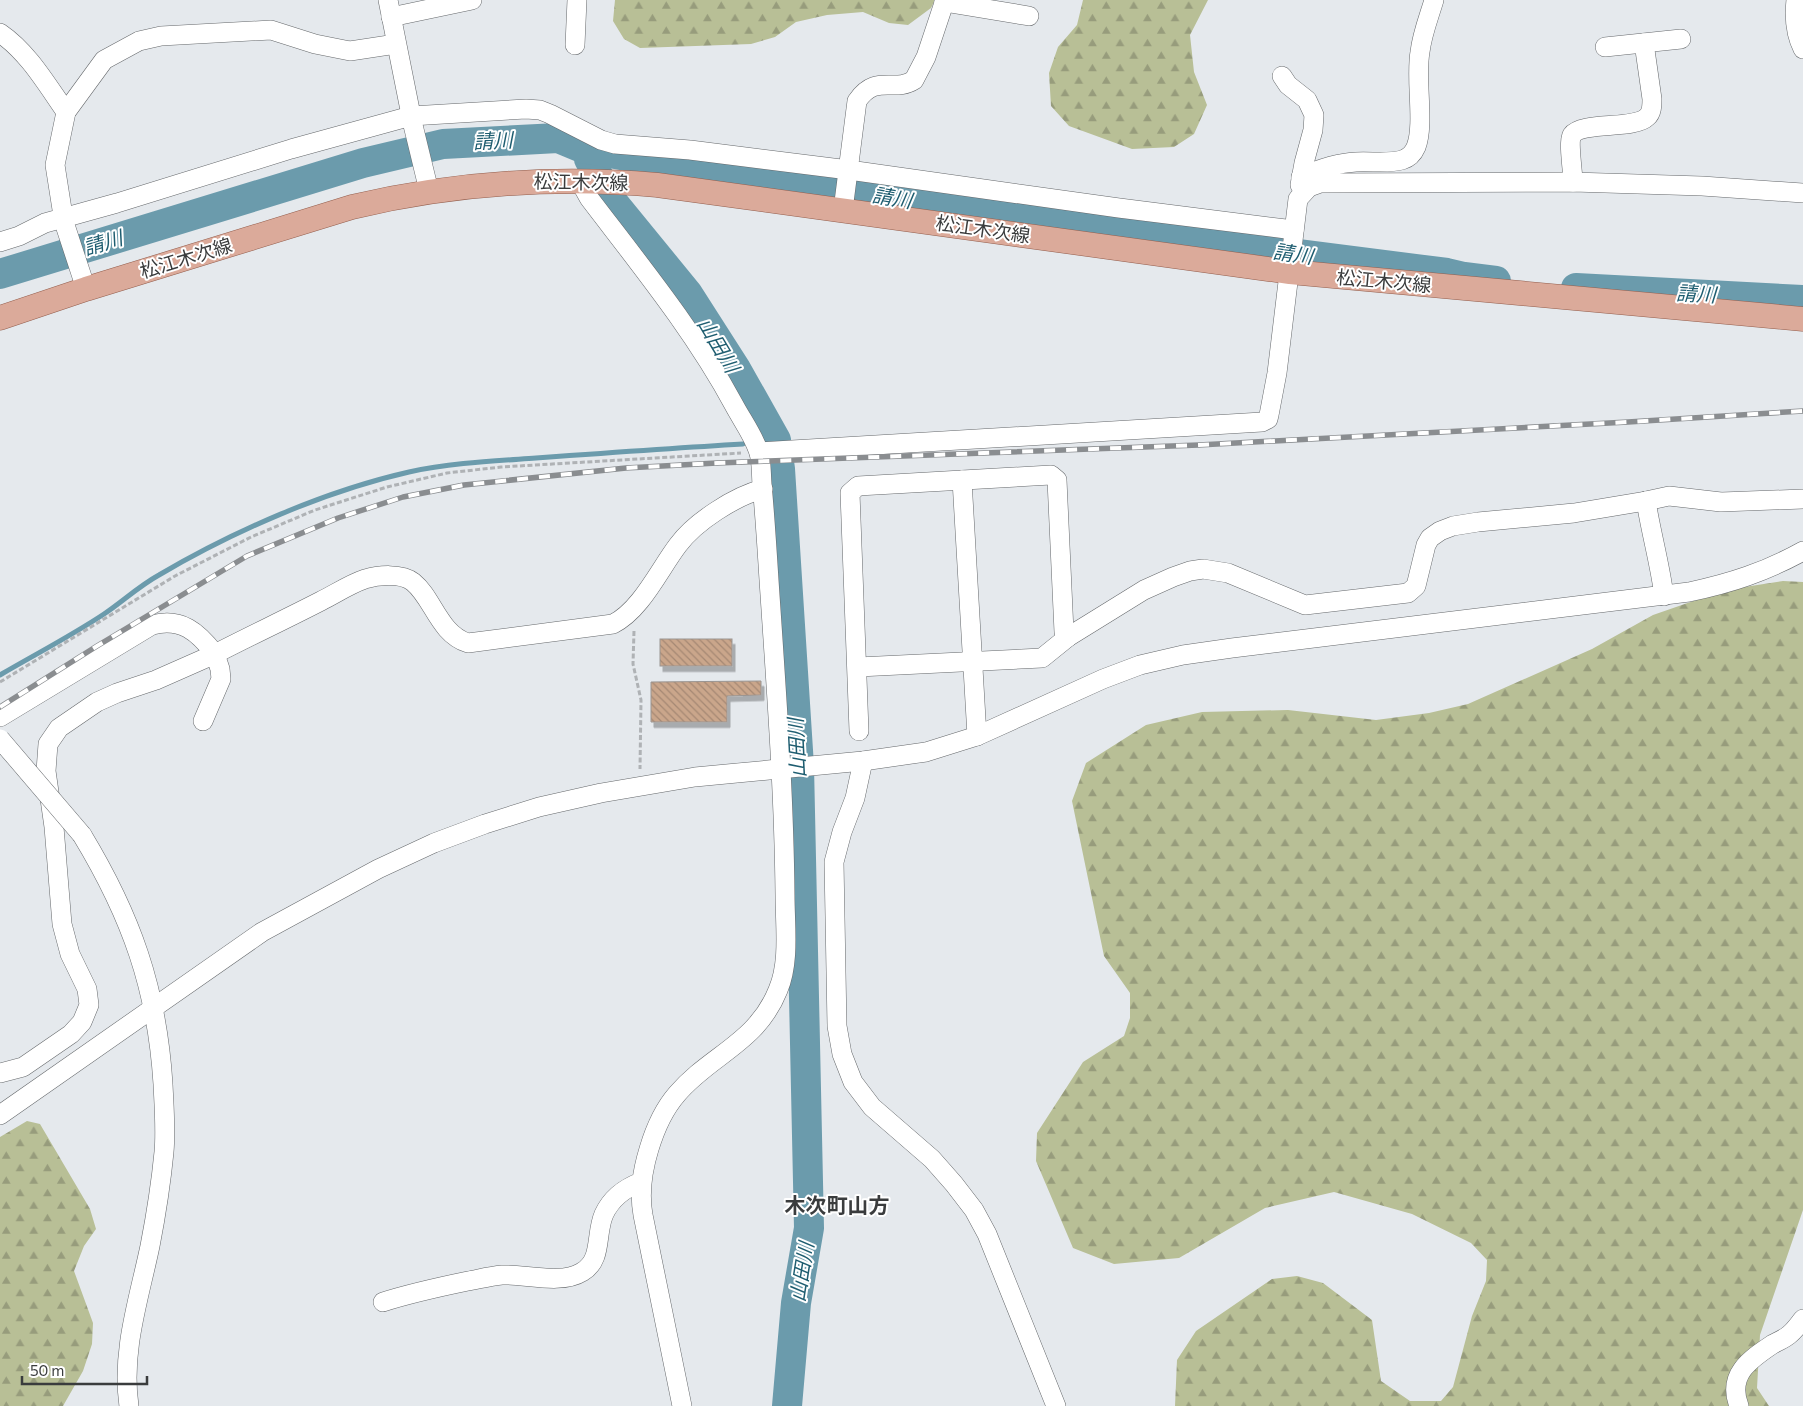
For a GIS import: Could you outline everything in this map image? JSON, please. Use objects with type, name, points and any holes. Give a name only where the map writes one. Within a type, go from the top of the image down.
[{"type":"main road","name":"松江木次線","points":[[0,318],[83,279],[352,207],[429,191],[473,185],[584,180],[657,185],[844,205],[1290,272],[1803,318]]},
{"type":"street","points":[[429,191],[412,121],[390,8],[472,0]]},
{"type":"street","points":[[575,45],[577,0]]},
{"type":"street","points":[[1301,177],[1338,164],[1394,161],[1408,158],[1412,154],[1419,134],[1418,72],[1420,52],[1434,0]]},
{"type":"street","points":[[1796,0],[1794,19],[1803,49]]},
{"type":"street","points":[[844,205],[857,101],[867,89],[882,85],[904,84],[914,80],[926,57],[944,1],[1029,16]]},
{"type":"street","points":[[83,279],[64,220],[55,165],[66,112],[104,60],[139,41],[160,36],[271,30],[315,44],[350,51],[396,44]]},
{"type":"street","points":[[0,33],[30,63],[66,112]]},
{"type":"street","points":[[1606,47],[1681,39]]},
{"type":"street","points":[[1573,182],[1571,139],[1576,132],[1588,128],[1636,122],[1649,115],[1652,99],[1644,43]]},
{"type":"street","points":[[772,451],[1262,422],[1268,418],[1271,409],[1290,272],[1301,177],[1313,130],[1314,115],[1307,100],[1288,85],[1282,76]]},
{"type":"street","points":[[0,242],[19,236],[45,223],[64,220],[291,149],[412,121],[526,109],[540,110],[601,140],[615,144],[690,150],[1294,230]]},
{"type":"street","points":[[584,180],[589,198],[691,332],[725,388],[772,451]]},
{"type":"street","points":[[1298,199],[1309,187],[1330,182],[1573,182],[1702,186],[1803,193]]},
{"type":"street","points":[[682,1406],[640,1200],[641,1182],[654,1132],[665,1110],[678,1092],[697,1074],[743,1039],[759,1023],[772,1005],[784,973],[785,865],[793,768],[763,489],[772,451]]},
{"type":"street","points":[[859,731],[850,493],[858,486],[1051,474],[1057,480],[1064,632],[1068,637]]},
{"type":"street","points":[[962,480],[977,736]]},
{"type":"street","points":[[0,1073],[23,1067],[71,1034],[82,1022],[89,1005],[87,989],[70,954],[62,924],[54,827],[46,771],[48,744],[59,728],[97,702],[156,680],[215,654],[364,579],[399,577],[413,582],[445,626],[461,641],[468,643],[613,624],[621,620],[634,608],[679,544],[704,520],[751,492],[763,489]]},
{"type":"street","points":[[858,667],[1042,658],[1068,637],[1144,590],[1190,571],[1203,569],[1228,573],[1305,604],[1408,593],[1416,586],[1426,545],[1430,538],[1440,531],[1454,526],[1574,513],[1669,496],[1721,502],[1803,499]]},
{"type":"street","points":[[1646,501],[1651,533],[1660,564],[1664,596]]},
{"type":"street","points":[[0,1115],[262,932],[378,869],[442,840],[539,807],[601,793],[695,777],[863,761],[926,752],[977,736],[1103,679],[1140,665],[1183,655],[1689,592],[1748,577],[1777,566],[1803,551]]},
{"type":"street","points":[[0,717],[152,625],[162,622],[175,623],[185,627],[202,638],[215,654],[221,679],[202,721]]},
{"type":"street","points":[[0,739],[82,835],[98,861],[129,926],[142,960],[154,1008],[162,1064],[164,1152],[150,1245],[129,1343],[126,1367],[129,1406]]},
{"type":"street","points":[[863,761],[855,798],[842,832],[834,862],[837,1026],[842,1054],[853,1082],[872,1107],[932,1159],[974,1210],[987,1234],[1056,1406]]},
{"type":"street","points":[[382,1302],[433,1288],[502,1275],[559,1278],[580,1274],[594,1262],[604,1215],[609,1206],[627,1188],[641,1182]]},
{"type":"street","points":[[1739,1406],[1735,1397],[1735,1380],[1745,1366],[1771,1346],[1790,1335],[1803,1319]]},
{"type":"path","points":[[0,682],[175,576],[251,537],[315,510],[387,487],[447,473],[501,467],[772,451]]},
{"type":"path","points":[[634,608],[633,664],[641,700],[640,774]]},
{"type":"green space","points":[[615,0],[935,0],[931,8],[908,25],[889,23],[863,12],[827,15],[796,22],[775,37],[751,44],[640,48],[624,39],[613,21]]},
{"type":"green space","points":[[1083,0],[1208,0],[1190,35],[1194,72],[1207,105],[1194,134],[1174,147],[1132,149],[1069,126],[1051,106],[1049,73],[1058,47],[1077,25]]},
{"type":"green space","points":[[1783,581],[1803,582],[1803,1210],[1760,1335],[1757,1388],[1769,1406],[1175,1406],[1177,1360],[1196,1331],[1272,1279],[1297,1276],[1323,1283],[1372,1320],[1381,1381],[1410,1401],[1441,1401],[1453,1387],[1472,1316],[1486,1281],[1487,1260],[1471,1243],[1412,1214],[1334,1192],[1265,1208],[1179,1258],[1114,1264],[1073,1248],[1036,1161],[1037,1133],[1083,1062],[1124,1036],[1130,1018],[1130,993],[1104,956],[1072,801],[1086,763],[1146,725],[1202,712],[1288,710],[1376,720],[1429,713],[1468,704],[1592,649],[1653,615],[1725,590]]},
{"type":"green space","points":[[27,1121],[40,1124],[90,1209],[96,1229],[84,1246],[74,1271],[93,1323],[92,1344],[83,1371],[63,1406],[0,1406],[0,1137]]},
{"type":"building","points":[[660,639],[732,639],[732,666],[660,666]]},
{"type":"building","points":[[761,681],[761,695],[727,696],[727,722],[651,722],[651,682]]},
{"type":"waterway","name":"請川","points":[[0,274],[363,163],[443,144],[558,138],[582,148],[643,159],[1033,220],[1447,273],[1496,281]]},
{"type":"waterway","name":"山田川","points":[[589,159],[612,201],[688,294],[736,369],[776,440],[780,469],[799,766],[809,1228],[796,1303],[787,1406]]},
{"type":"waterway","name":"請川","points":[[1576,288],[1803,300]]},
{"type":"waterway","points":[[767,441],[776,440]]},
{"type":"waterway","points":[[0,675],[66,638],[111,609],[152,579],[218,543],[313,501],[377,480],[456,464],[743,444]]},
{"type":"railway","points":[[0,707],[247,556],[338,518],[403,497],[464,485],[626,468],[1199,445],[1803,411]]},
{"type":"district","name":"木次町山方","points":[[837,1206]]}]
